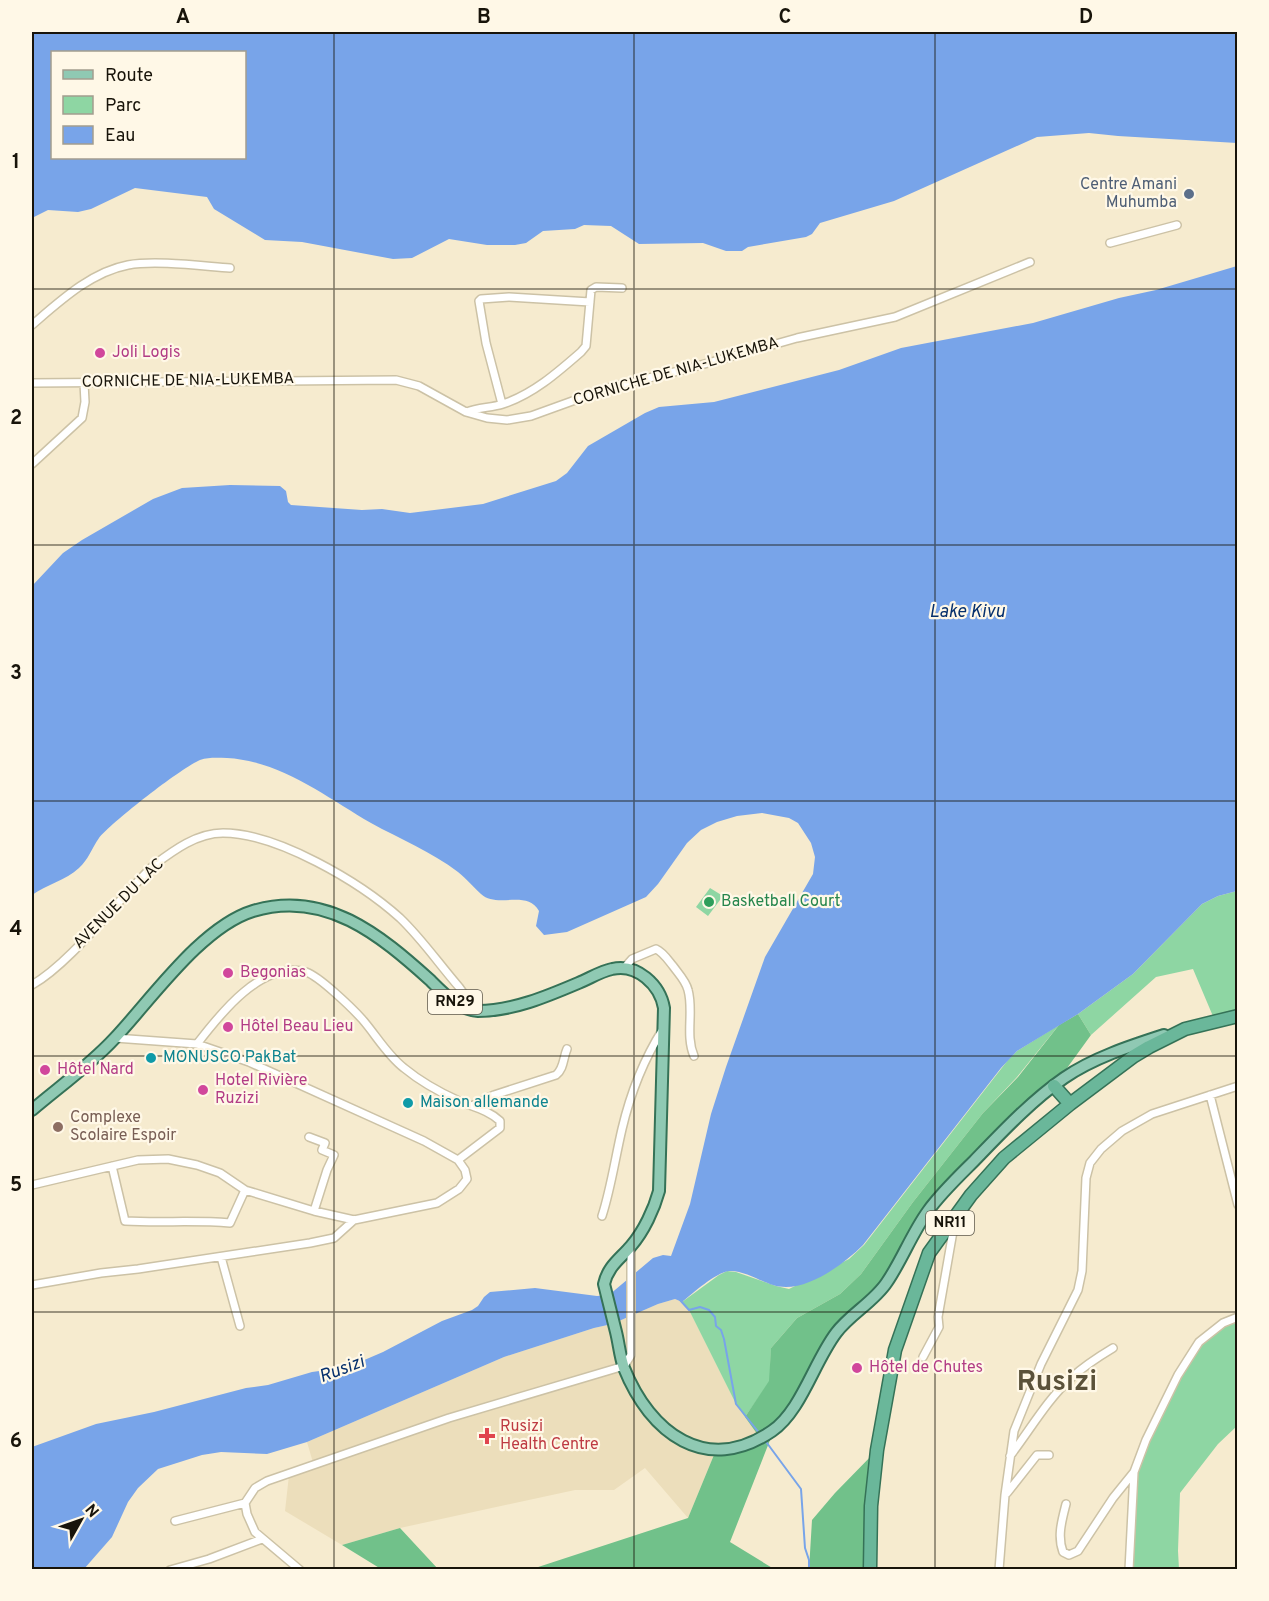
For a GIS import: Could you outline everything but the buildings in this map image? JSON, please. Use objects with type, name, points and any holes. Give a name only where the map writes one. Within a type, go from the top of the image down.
[{"type":"highway","name":"NR11","points":[[870,1569],[871,1506],[877,1450],[895,1350],[929,1253],[956,1214],[1004,1158],[1070,1104],[1134,1056],[1185,1029],[1238,1016]]},
{"type":"highway","points":[[1054,1086],[1070,1104]]},
{"type":"main road","name":"RN29","points":[[32,1110],[116,1038],[152,996],[210,938],[244,914],[275,906],[315,907],[334,912],[351,921],[395,950],[447,996],[468,1010],[504,1008],[549,995],[612,969],[624,968]]},
{"type":"main road","points":[[624,968],[642,975],[657,990],[662,999],[664,1027],[659,1191],[656,1204],[631,1245],[608,1271],[604,1284],[624,1366],[636,1393],[648,1410],[673,1436],[689,1445],[710,1450],[731,1450],[774,1430],[793,1407],[837,1331],[887,1283],[928,1211],[1036,1100],[1065,1078],[1131,1046],[1185,1029]]},
{"type":"street","points":[[1110,243],[1177,225]]},
{"type":"street","name":"CORNICHE DE NIA-LUKEMBA","points":[[32,383],[396,380],[426,389],[466,412],[487,418],[507,420],[531,416],[614,386],[683,370],[796,338],[895,317],[1030,262]]},
{"type":"street","points":[[32,325],[89,280],[119,267],[138,264],[230,268]]},
{"type":"street","points":[[466,412],[475,408],[488,408],[502,404],[521,397],[540,386],[581,352],[588,341],[590,293],[596,287],[622,288]]},
{"type":"street","points":[[502,404],[478,302],[481,299],[509,297],[590,302]]},
{"type":"street","points":[[32,464],[82,418],[85,402],[84,382]]},
{"type":"street","name":"AVENUE DU LAC","points":[[32,985],[54,969],[153,867],[188,842],[207,835],[222,833],[265,839],[292,849],[363,890],[414,933],[464,994],[468,1010]]},
{"type":"street","points":[[624,968],[632,959],[656,949],[673,966],[684,980],[689,992],[691,1045],[694,1056]]},
{"type":"street","points":[[197,1044],[222,1014],[251,986],[275,973],[307,972],[318,979],[362,1019],[401,1067],[438,1091],[498,1118],[501,1122],[500,1128],[458,1160]]},
{"type":"street","points":[[602,1216],[610,1193],[622,1128],[633,1094],[653,1045],[664,1027]]},
{"type":"street","points":[[32,1185],[147,1159],[179,1160],[220,1173],[245,1190],[314,1211],[354,1220],[436,1203],[459,1189],[467,1179],[465,1170],[458,1160],[424,1141],[249,1062],[197,1044],[116,1038]]},
{"type":"street","points":[[474,1106],[494,1095],[556,1075],[561,1071],[567,1049]]},
{"type":"street","points":[[999,1569],[1009,1457],[1014,1431],[1023,1404],[1078,1290],[1084,1261],[1086,1178],[1090,1163],[1101,1149],[1122,1131],[1152,1114],[1238,1086]]},
{"type":"street","points":[[1210,1095],[1238,1205]]},
{"type":"street","points":[[309,1137],[325,1143],[322,1150],[334,1155],[314,1211]]},
{"type":"street","points":[[112,1166],[124,1221],[153,1223],[194,1220],[230,1223],[245,1190]]},
{"type":"street","points":[[923,1357],[939,1327],[938,1317],[956,1214]]},
{"type":"street","points":[[32,1285],[334,1238],[354,1220]]},
{"type":"street","points":[[175,1521],[245,1503],[255,1488],[267,1481],[449,1418],[624,1366],[629,1360],[632,1344],[631,1245]]},
{"type":"street","points":[[221,1257],[240,1326]]},
{"type":"street","points":[[1066,1504],[1060,1540],[1063,1552],[1069,1555],[1078,1551],[1113,1498],[1134,1472],[1165,1399],[1199,1342],[1222,1323],[1238,1317]]},
{"type":"street","points":[[1009,1457],[1047,1405],[1070,1379],[1087,1364],[1113,1348]]},
{"type":"street","points":[[1005,1495],[1037,1455],[1049,1455]]},
{"type":"street","points":[[1129,1569],[1134,1472]]},
{"type":"street","points":[[245,1503],[255,1532],[300,1569]]},
{"type":"street","points":[[170,1569],[209,1559],[262,1539]]},
{"type":"shaded area","points":[[675,1299],[682,1302],[689,1310],[736,1404],[760,1438],[716,1450],[688,1518],[645,1468],[614,1490],[575,1490],[400,1528],[342,1545],[285,1511],[289,1475],[314,1466],[307,1442],[504,1357],[612,1324]]},
{"type":"green space","name":"Basketball Court","points":[[710,888],[723,896],[708,916],[696,907]]},
{"type":"green space","points":[[1237,891],[1237,1016],[1215,1021],[1193,969],[1156,977],[1091,1035],[1078,1014],[1133,974],[1202,904],[1218,896]]},
{"type":"green space","points":[[1078,1014],[1091,1035],[1054,1086],[945,1192],[897,1263],[847,1321],[774,1430],[730,1542],[774,1569],[529,1570],[688,1518],[716,1450],[760,1438],[745,1417],[769,1381],[771,1348],[797,1318],[840,1294],[861,1274],[913,1202],[983,1113],[1018,1077],[1059,1025]]},
{"type":"green space","points":[[1059,1025],[1017,1077],[983,1113],[913,1202],[861,1274],[840,1294],[797,1318],[771,1348],[770,1381],[745,1417],[736,1404],[689,1310],[682,1302],[727,1271],[789,1289],[849,1259],[864,1245],[1008,1060],[1017,1051]]},
{"type":"green space","points":[[1237,1315],[1237,1426],[1218,1444],[1180,1493],[1179,1569],[1129,1570],[1131,1477],[1198,1340]]},
{"type":"green space","points":[[877,1450],[875,1569],[809,1570],[812,1520]]},
{"type":"green space","points":[[400,1528],[438,1569],[381,1569],[342,1545]]},
{"type":"water","points":[[32,32],[1237,32],[1237,143],[1089,133],[1037,137],[894,201],[820,223],[812,234],[806,237],[748,247],[742,251],[726,251],[703,243],[639,244],[611,226],[584,225],[575,229],[543,231],[526,243],[515,245],[487,245],[449,239],[412,258],[393,259],[302,242],[265,240],[214,209],[207,197],[135,188],[91,209],[78,212],[48,210],[32,218]]},
{"type":"water","name":"Lake Kivu","points":[[1237,266],[1237,891],[1218,896],[1202,904],[1133,974],[1078,1014],[1017,1051],[1001,1068],[863,1245],[845,1261],[822,1276],[797,1286],[785,1287],[773,1285],[740,1272],[729,1271],[717,1275],[682,1302],[675,1299],[658,1304],[612,1324],[504,1357],[307,1442],[267,1454],[221,1452],[202,1455],[158,1469],[138,1488],[128,1502],[112,1537],[84,1569],[32,1569],[32,1447],[96,1424],[154,1412],[246,1388],[268,1385],[312,1372],[348,1367],[383,1352],[442,1321],[472,1310],[490,1292],[535,1288],[597,1296],[609,1295],[653,1258],[663,1255],[671,1256],[690,1204],[711,1114],[765,957],[813,874],[815,857],[811,843],[798,823],[789,818],[762,813],[737,816],[701,830],[687,843],[646,897],[567,932],[544,935],[536,926],[539,911],[534,905],[527,901],[488,898],[438,858],[371,823],[302,782],[266,766],[247,761],[207,758],[191,765],[163,784],[106,830],[79,868],[32,895],[32,586],[63,553],[82,540],[153,499],[182,488],[230,485],[280,486],[286,491],[288,502],[291,505],[362,510],[382,509],[410,513],[483,504],[556,481],[567,473],[588,446],[659,407],[714,402],[839,370],[901,348],[1033,323]]},
{"type":"waterway","points":[[680,1300],[689,1310],[700,1307],[709,1310],[715,1317],[716,1326],[721,1330],[724,1339],[736,1404],[760,1434]]},
{"type":"waterway","points":[[764,1439],[801,1489],[805,1548],[809,1570]]},
{"type":"place","name":"Centre Amani Muhumba","points":[[1189,194]]},
{"type":"place","name":"Joli Logis","points":[[100,353]]},
{"type":"place","name":"Basketball Court","points":[[709,902]]},
{"type":"place","name":"Begonias","points":[[228,973]]},
{"type":"place","name":"Hôtel Beau Lieu","points":[[228,1027]]},
{"type":"place","name":"MONUSCO PakBat","points":[[151,1058]]},
{"type":"place","name":"Hôtel Nard","points":[[45,1070]]},
{"type":"place","name":"Hotel Rivière Ruzizi","points":[[203,1090]]},
{"type":"place","name":"Maison allemande","points":[[408,1103]]},
{"type":"place","name":"Complexe Scolaire Espoir","points":[[58,1127]]},
{"type":"place","name":"Hôtel de Chutes","points":[[857,1368]]},
{"type":"place","name":"Rusizi Health Centre","points":[[487,1436]]},
{"type":"district","name":"Rusizi","points":[[1057,1383]]}]
